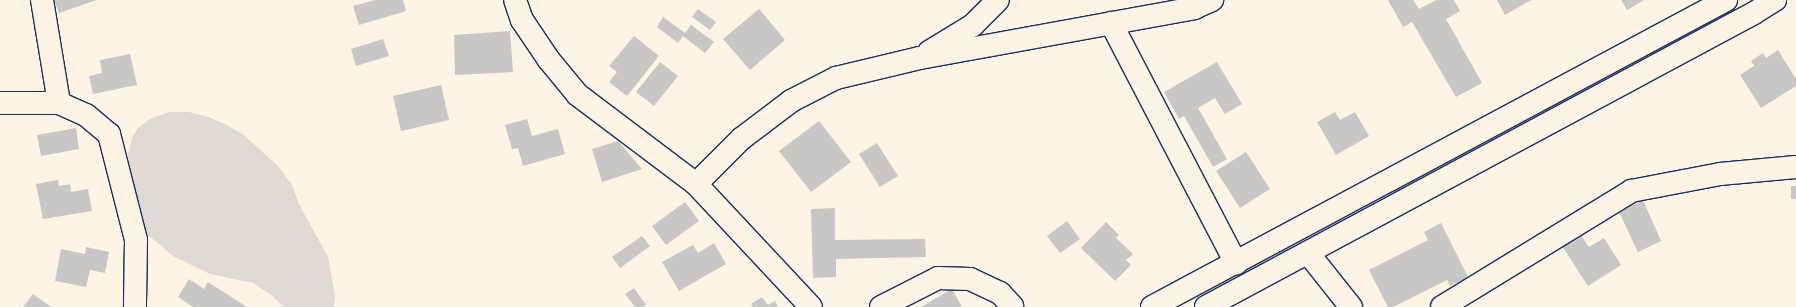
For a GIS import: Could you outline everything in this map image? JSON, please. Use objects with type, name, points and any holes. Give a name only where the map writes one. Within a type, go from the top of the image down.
[{"type":"street","points":[[42,0],[59,103]]},
{"type":"street","points":[[515,0],[522,20],[549,60],[578,95],[696,184],[811,307]]},
{"type":"street","points":[[920,58],[973,25],[998,0]]},
{"type":"street","points":[[696,184],[741,139],[791,101],[836,78],[920,58],[1194,8],[1212,0]]},
{"type":"street","points":[[1152,307],[1726,0]]},
{"type":"street","points":[[1206,307],[1775,0]]},
{"type":"street","points":[[1111,23],[1236,263]]},
{"type":"street","points":[[0,103],[59,103],[86,116],[109,134],[136,240],[135,307]]},
{"type":"street","points":[[1442,307],[1631,191],[1720,174],[1796,167]]},
{"type":"street","points":[[1308,253],[1351,307]]},
{"type":"street","points":[[881,307],[938,278],[970,279],[1000,293],[1012,306]]},
{"type":"shaded area","points":[[169,112],[189,112],[209,117],[227,125],[244,135],[279,167],[292,185],[299,204],[328,257],[335,296],[334,307],[284,307],[270,294],[253,283],[210,274],[173,256],[147,234],[140,222],[129,172],[128,154],[132,138],[138,128],[150,119]]},
{"type":"building","points":[[54,0],[97,0],[59,13]]},
{"type":"building","points":[[375,0],[403,0],[406,11],[359,25],[353,6]]},
{"type":"building","points":[[1388,0],[1413,0],[1419,9],[1436,0],[1454,0],[1460,11],[1446,19],[1482,83],[1456,97],[1412,22],[1403,27]]},
{"type":"building","points":[[1497,0],[1531,0],[1505,15]]},
{"type":"building","points":[[1621,0],[1644,0],[1627,10]]},
{"type":"building","points":[[698,9],[716,22],[710,30],[692,17]]},
{"type":"building","points":[[759,9],[785,40],[750,70],[723,39]]},
{"type":"building","points":[[663,17],[685,33],[691,25],[714,42],[705,53],[683,36],[678,43],[657,27]]},
{"type":"building","points":[[510,31],[513,72],[455,75],[454,35]]},
{"type":"building","points":[[634,36],[659,56],[627,96],[609,82],[617,72],[609,66]]},
{"type":"building","points":[[383,39],[389,56],[356,66],[351,49]]},
{"type":"building","points":[[1778,50],[1796,79],[1796,86],[1761,108],[1740,75],[1754,66],[1751,61],[1763,53],[1766,58]]},
{"type":"building","points":[[130,54],[137,85],[93,94],[89,76],[102,73],[100,60]]},
{"type":"building","points":[[660,62],[678,76],[654,106],[636,92]]},
{"type":"building","points":[[1217,62],[1242,104],[1225,114],[1215,98],[1198,108],[1227,159],[1213,167],[1184,116],[1179,119],[1164,92]]},
{"type":"building","points":[[441,85],[449,120],[401,131],[393,96]]},
{"type":"building","points":[[1335,112],[1340,120],[1355,112],[1369,136],[1336,155],[1317,122]]},
{"type":"building","points":[[527,119],[532,136],[558,129],[565,154],[523,166],[518,148],[512,149],[505,125]]},
{"type":"building","points":[[819,121],[851,162],[811,192],[779,151]]},
{"type":"building","points":[[76,128],[79,149],[41,156],[37,135]]},
{"type":"building","points":[[618,141],[642,169],[602,182],[592,149]]},
{"type":"building","points":[[877,143],[898,176],[880,187],[859,154]]},
{"type":"building","points":[[1246,152],[1270,189],[1240,208],[1216,171]]},
{"type":"building","points":[[58,180],[59,186],[70,184],[71,192],[88,189],[92,211],[43,219],[36,184]]},
{"type":"building","points":[[1791,186],[1796,186],[1796,199],[1791,199]]},
{"type":"building","points":[[1643,200],[1661,241],[1638,252],[1619,212]]},
{"type":"building","points":[[685,202],[699,221],[666,245],[652,226]]},
{"type":"building","points":[[835,208],[835,240],[925,239],[926,257],[836,259],[836,277],[813,278],[811,209]]},
{"type":"building","points":[[1067,221],[1080,239],[1060,253],[1047,236]]},
{"type":"building","points":[[1106,222],[1119,235],[1116,238],[1133,254],[1126,260],[1131,265],[1115,281],[1081,248]]},
{"type":"building","points":[[1441,223],[1468,277],[1450,286],[1447,280],[1393,307],[1388,307],[1369,270],[1428,240],[1424,232]]},
{"type":"building","points":[[1578,231],[1589,247],[1604,238],[1621,265],[1588,286],[1560,243]]},
{"type":"building","points":[[642,236],[650,246],[620,268],[612,257]]},
{"type":"building","points":[[714,243],[726,264],[679,291],[662,262],[693,245],[698,253]]},
{"type":"building","points":[[86,247],[109,252],[105,273],[90,270],[86,287],[55,281],[61,249],[85,254]]},
{"type":"building","points":[[189,279],[204,289],[208,282],[247,307],[193,307],[178,297]]},
{"type":"building","points":[[634,288],[646,305],[643,307],[635,307],[625,294]]},
{"type":"building","points":[[952,289],[962,307],[921,307]]},
{"type":"building","points":[[33,294],[51,307],[23,307]]},
{"type":"building","points":[[762,297],[768,305],[775,301],[778,307],[753,307],[751,304]]}]
